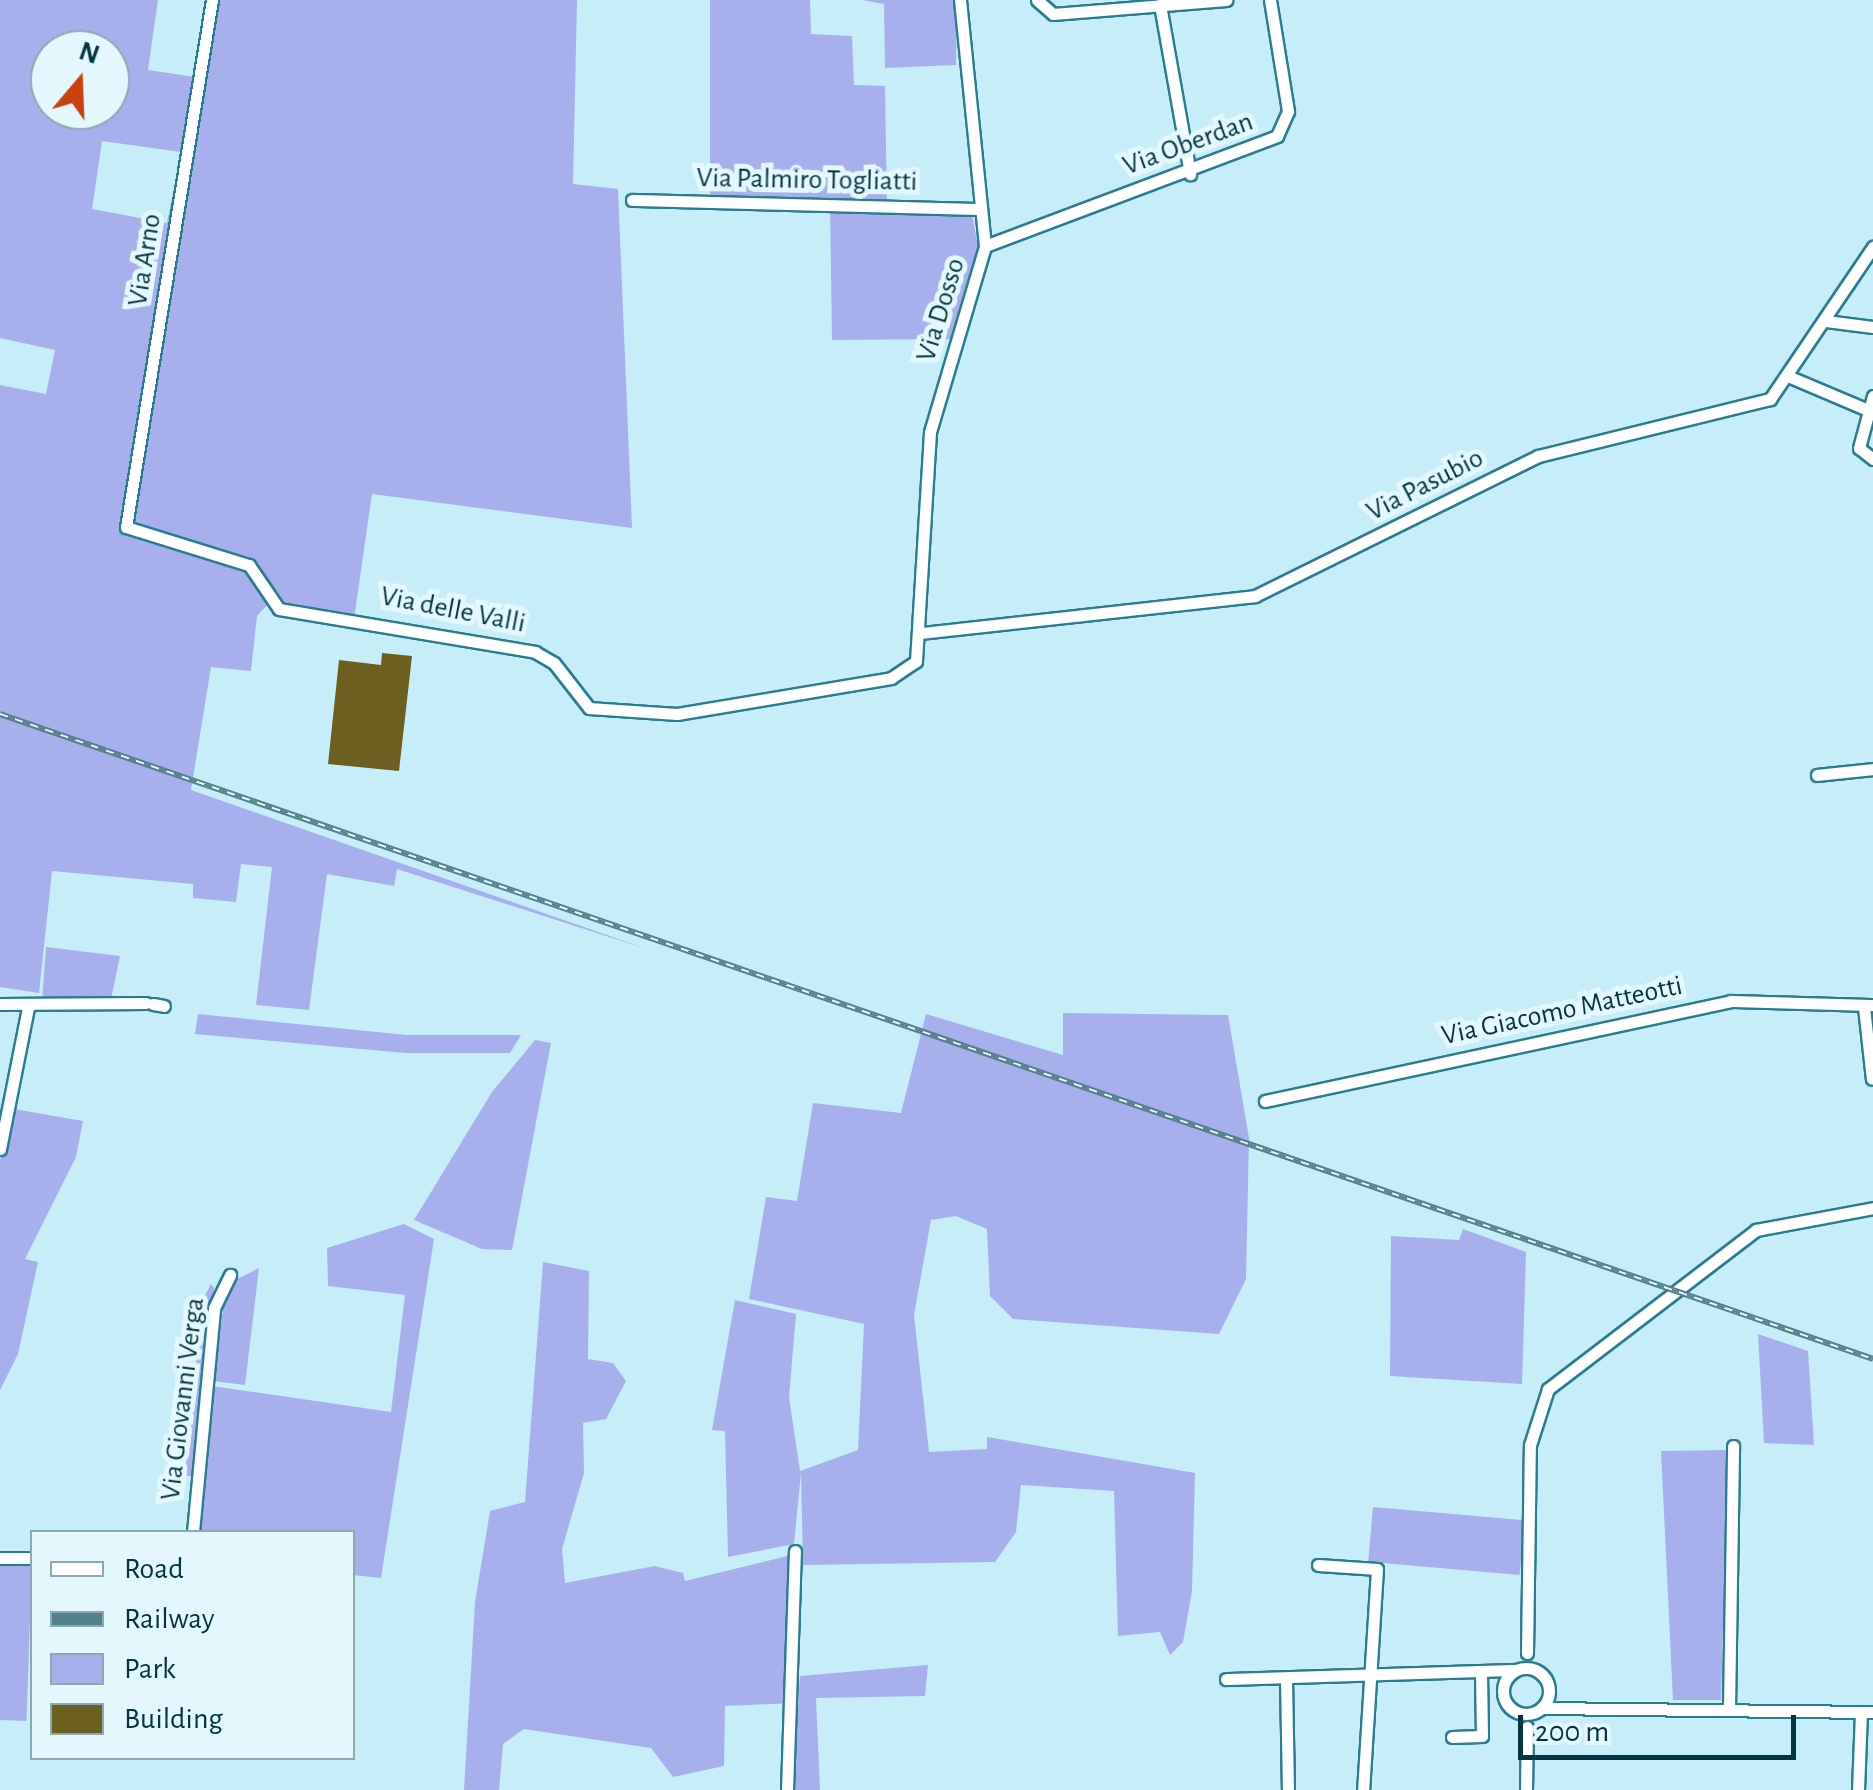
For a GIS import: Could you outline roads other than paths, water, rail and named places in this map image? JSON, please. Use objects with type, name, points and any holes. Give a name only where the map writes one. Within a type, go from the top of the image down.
[{"type":"street","name":"Via Arno","points":[[126,526],[212,0]]},
{"type":"street","name":"Via Dosso","points":[[922,633],[930,432],[985,246],[962,65],[960,0]]},
{"type":"street","points":[[1037,0],[1053,14],[1226,0]]},
{"type":"street","name":"Via Oberdan","points":[[985,246],[1190,174],[1282,129],[1288,112],[1270,0]]},
{"type":"street","points":[[1160,5],[1190,174]]},
{"type":"street","name":"Via Palmiro Togliatti","points":[[632,200],[981,209]]},
{"type":"street","name":"Via Pasubio","points":[[922,633],[1254,596],[1538,456],[1770,399],[1790,377],[1873,247]]},
{"type":"street","points":[[1826,321],[1873,327]]},
{"type":"street","points":[[1790,377],[1868,410]]},
{"type":"street","points":[[1873,396],[1859,448],[1873,459]]},
{"type":"street","name":"Via delle Valli","points":[[126,526],[249,565],[279,609],[535,652],[554,663],[581,704],[600,711],[700,713],[890,678],[916,661],[922,633]]},
{"type":"street","points":[[1817,775],[1873,769]]},
{"type":"street","name":"Via Giacomo Matteotti","points":[[1265,1101],[1730,1001],[1869,1006]]},
{"type":"street","points":[[0,1004],[151,1005]]},
{"type":"street","points":[[1869,1006],[1872,1079]]},
{"type":"street","points":[[0,1150],[28,1007]]},
{"type":"street","points":[[1572,1707],[1549,1686],[1528,1653],[1535,1416],[1556,1381],[1756,1230],[1873,1208]]},
{"type":"street","name":"Via Giovanni Verga","points":[[192,1530],[214,1308],[230,1275]]},
{"type":"street","points":[[1729,1708],[1732,1446]]},
{"type":"street","points":[[788,1790],[795,1551]]},
{"type":"street","points":[[0,1558],[30,1558]]},
{"type":"street","points":[[1318,1565],[1377,1569],[1362,1790]]},
{"type":"street","points":[[1502,1691],[1528,1653]]},
{"type":"street","points":[[1226,1679],[1538,1670]]},
{"type":"street","points":[[1481,1674],[1502,1691],[1528,1728]]},
{"type":"street","points":[[1452,1736],[1482,1736],[1481,1674]]},
{"type":"street","points":[[1286,1678],[1288,1790]]},
{"type":"street","points":[[1526,1790],[1528,1728],[1549,1686]]},
{"type":"street","points":[[1516,1712],[1572,1707],[1867,1712],[1858,1790]]},
{"type":"railway","points":[[0,714],[1873,1359]]}]
